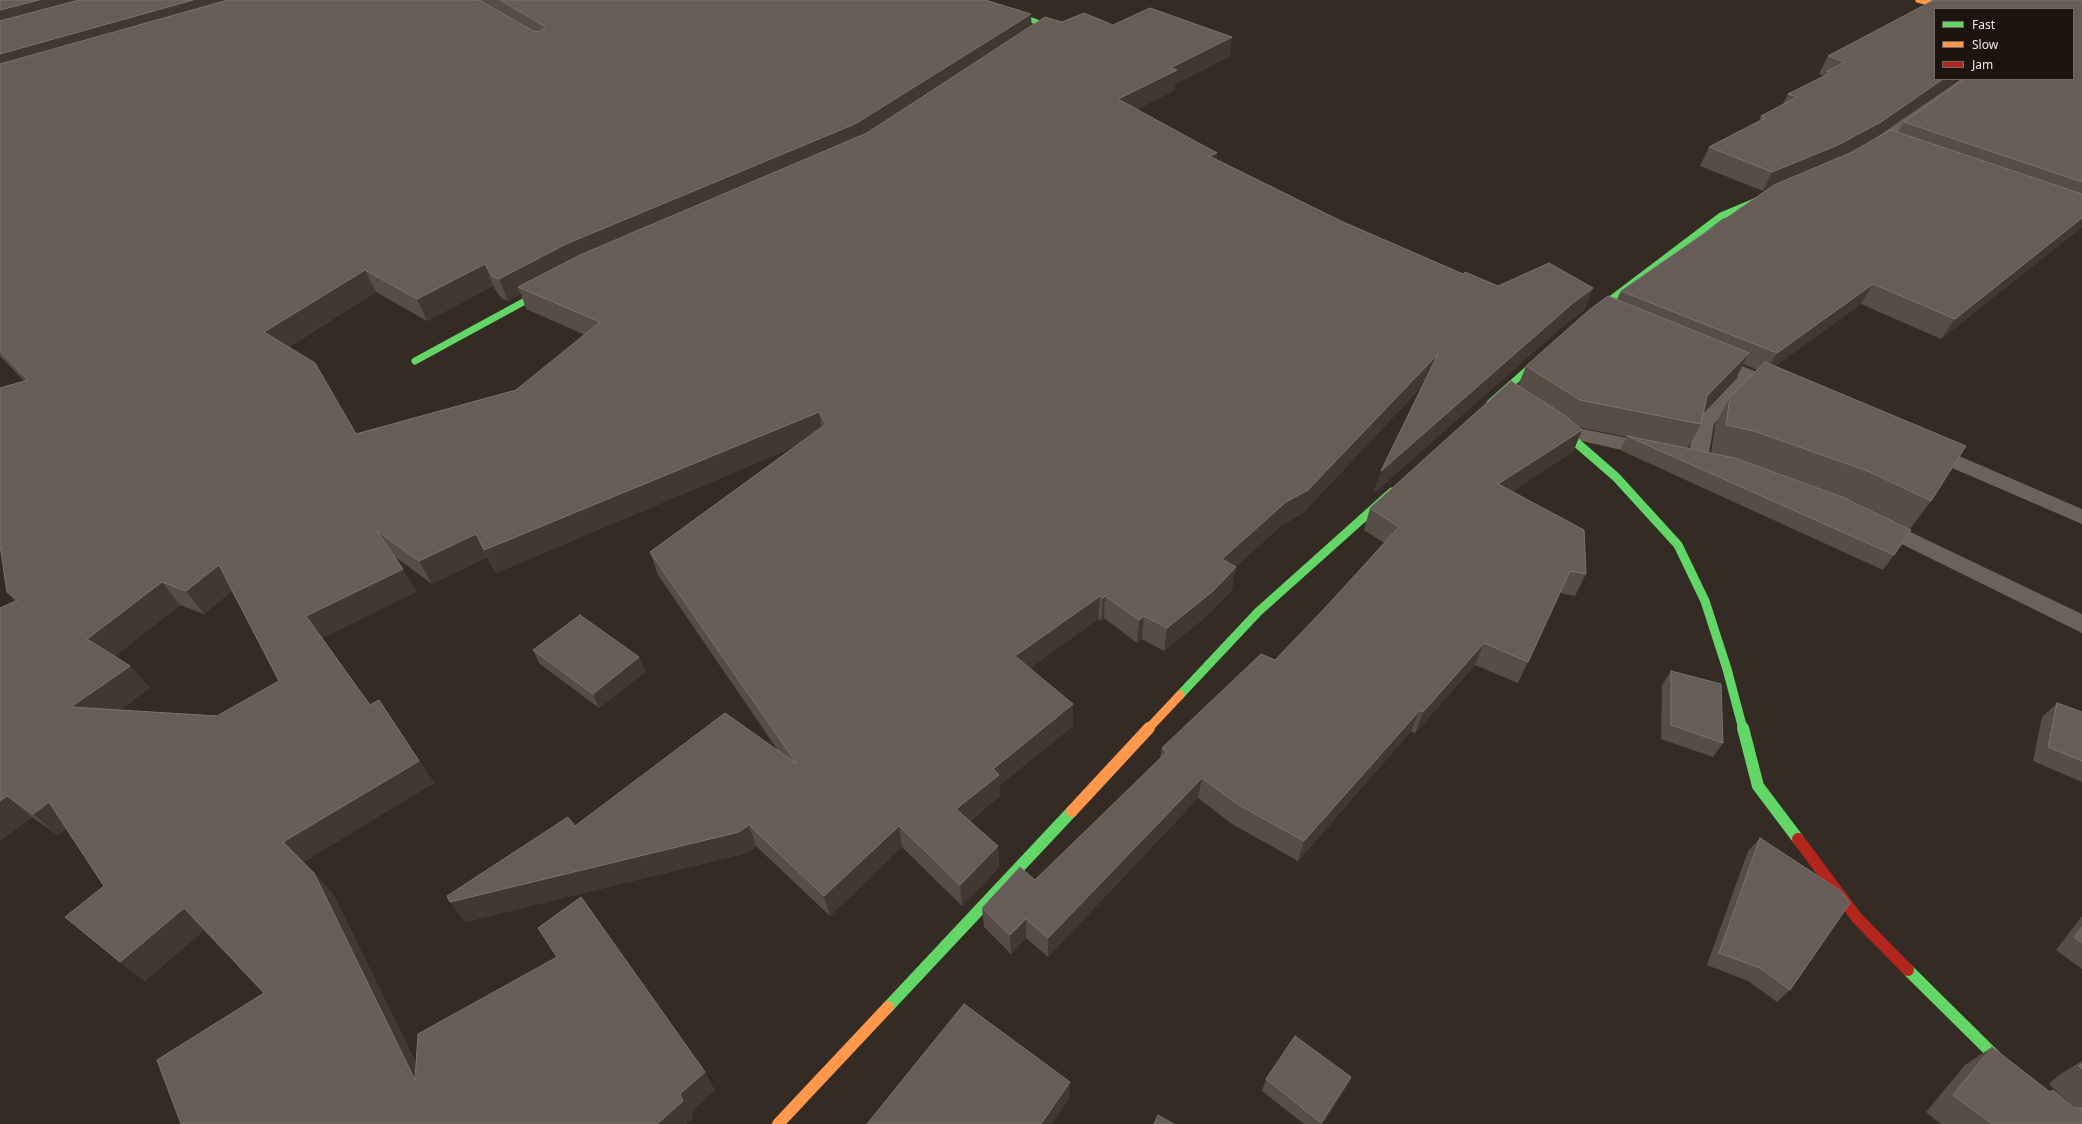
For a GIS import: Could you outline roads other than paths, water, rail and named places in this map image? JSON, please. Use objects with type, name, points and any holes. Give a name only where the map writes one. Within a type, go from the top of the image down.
[{"type":"street","points":[[978,0],[1050,27],[1031,40]]},
{"type":"street","points":[[1918,0],[1953,8]]},
{"type":"street","points":[[1902,149],[1876,144],[1969,80]]},
{"type":"street","points":[[1590,316],[1721,216],[1777,192]]},
{"type":"street","points":[[415,361],[559,282]]},
{"type":"street","points":[[1590,316],[1618,320]]},
{"type":"street","points":[[1485,408],[1505,394],[1554,346]]},
{"type":"street","points":[[1699,354],[1793,393]]},
{"type":"street","points":[[1563,431],[1708,460],[1705,422],[1751,375]]},
{"type":"street","points":[[1545,419],[1563,431],[1616,477],[1678,545],[1706,601],[1727,669],[1758,786],[1857,918],[1968,1031],[2020,1080]]},
{"type":"street","points":[[1915,444],[2082,516]]},
{"type":"street","points":[[778,1124],[1258,612],[1398,486]]},
{"type":"street","points":[[1864,516],[2082,624]]}]
